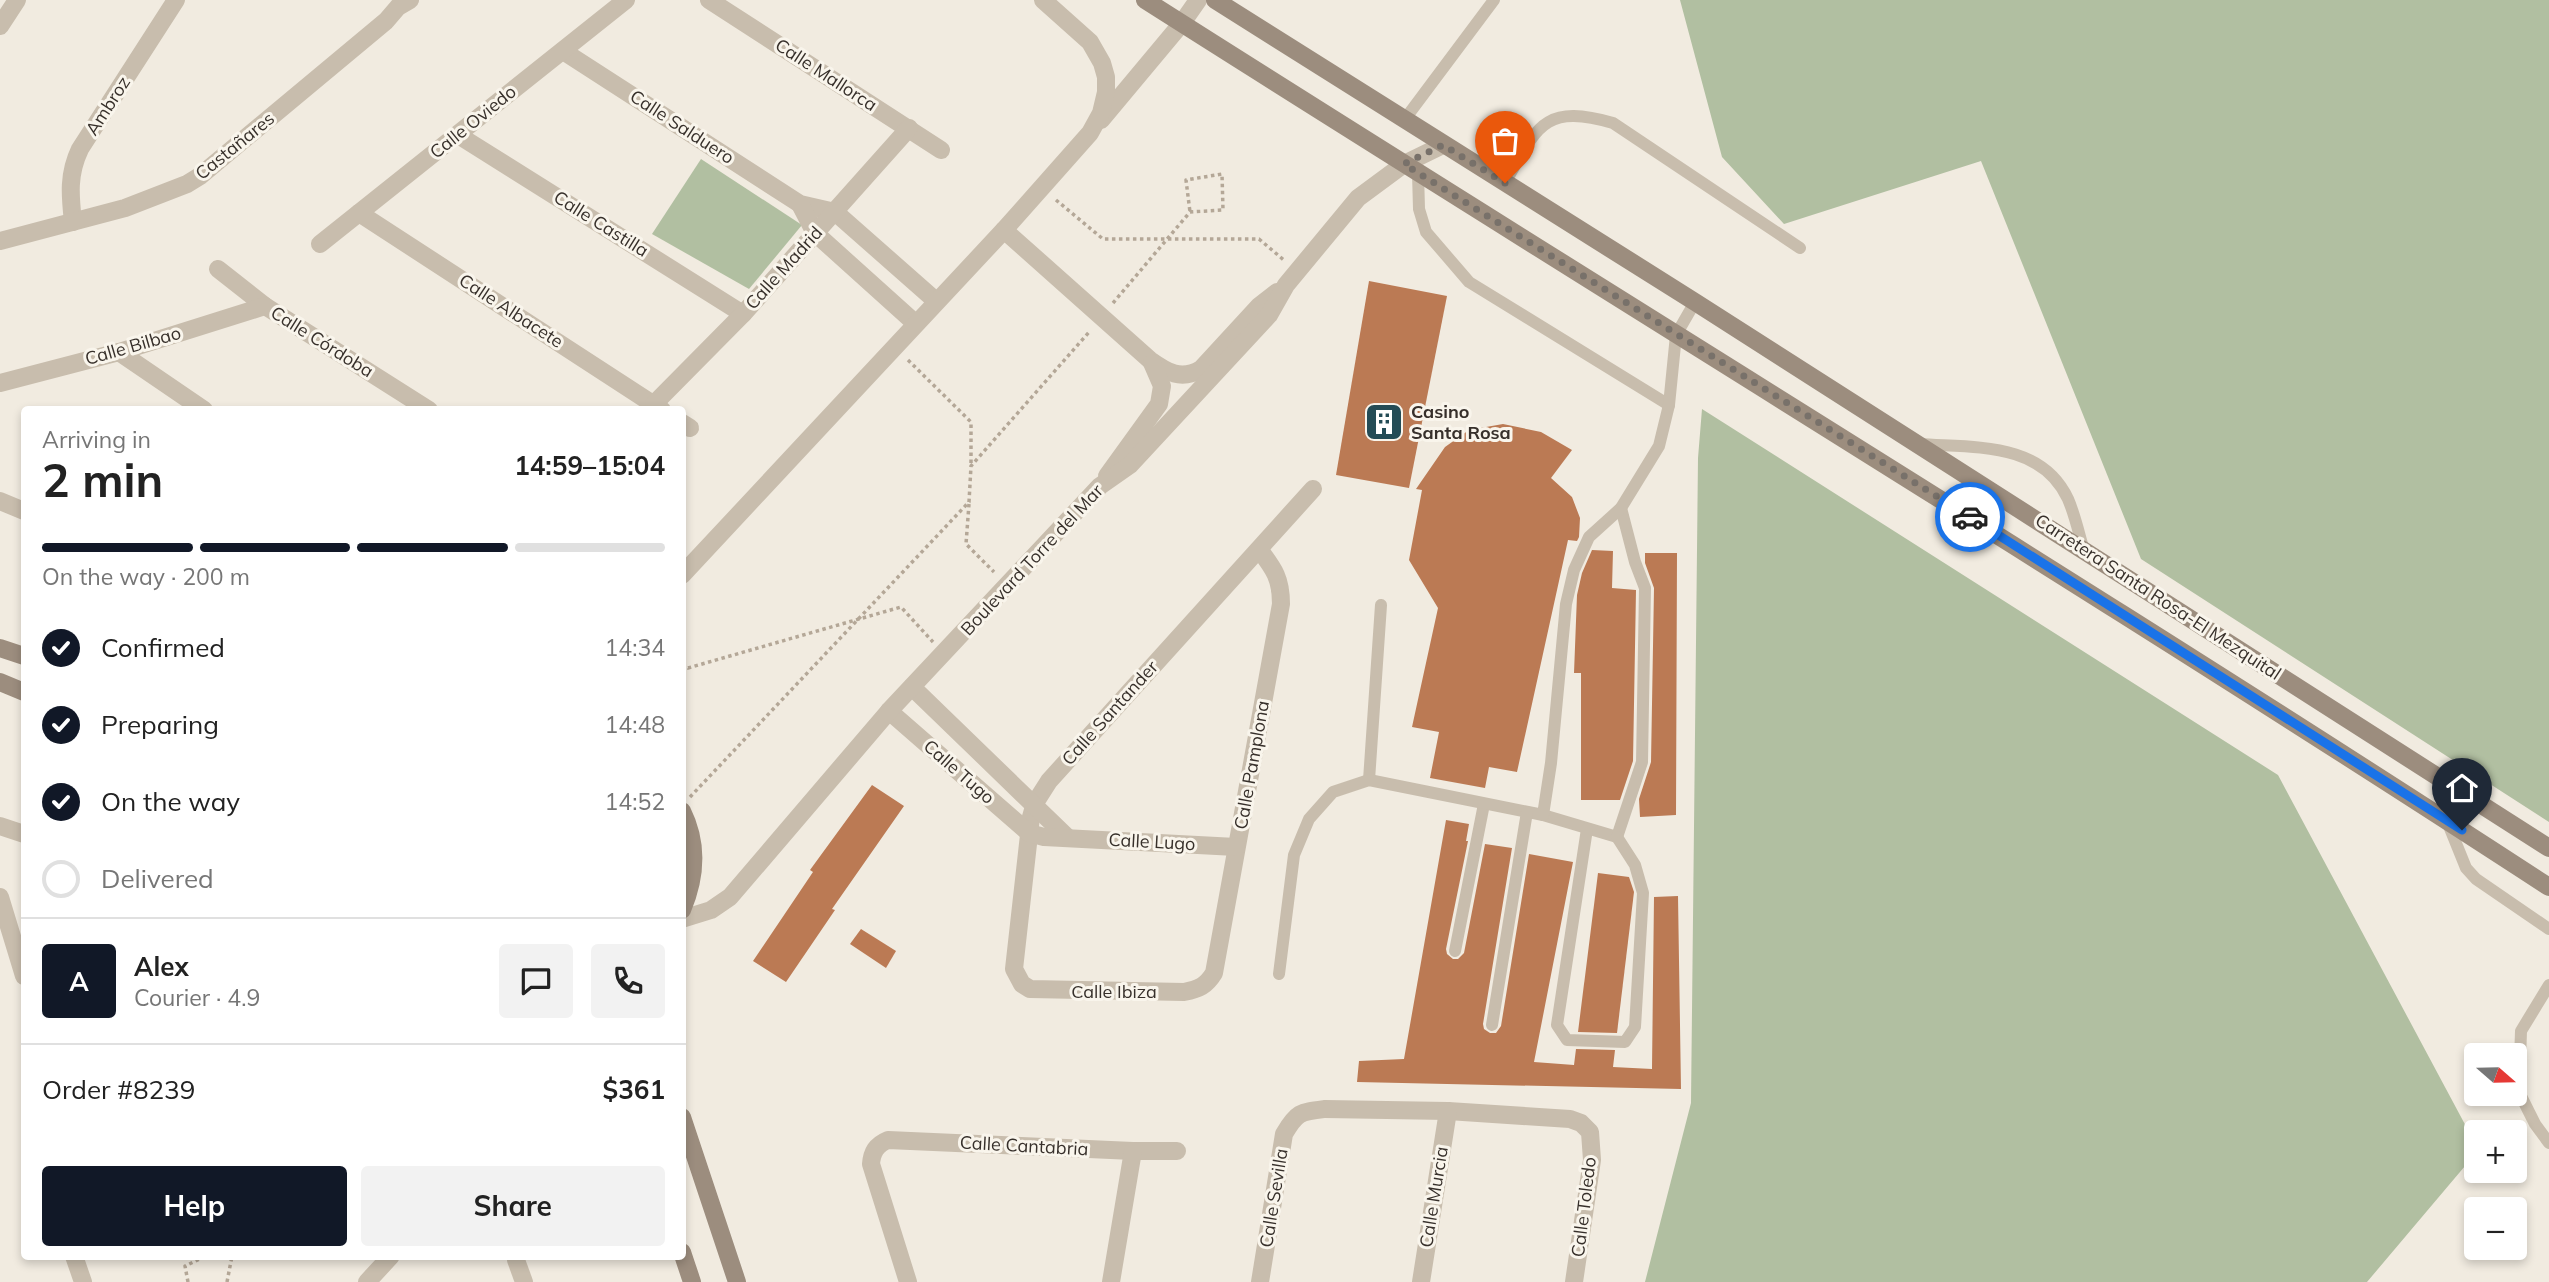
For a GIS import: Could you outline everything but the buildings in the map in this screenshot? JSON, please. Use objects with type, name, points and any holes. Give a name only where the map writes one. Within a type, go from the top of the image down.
[{"type":"main road","points":[[1145,0],[1676,335],[2145,626],[2549,887]]},
{"type":"main road","name":"Carretera Santa Rosa-El Mezquital","points":[[1215,0],[1917,443],[2549,848]]},
{"type":"main road","points":[[0,648],[21,655]]},
{"type":"main road","points":[[0,682],[21,691]]},
{"type":"main road","points":[[686,818],[695,856],[691,889],[686,900]]},
{"type":"main road","points":[[686,1129],[737,1282]]},
{"type":"main road","points":[[685,1260],[692,1282]]},
{"type":"street","points":[[0,26],[17,0]]},
{"type":"street","name":"Ambroz","points":[[73,222],[70,176],[80,149],[176,0]]},
{"type":"street","name":"Calle Oviedo","points":[[320,244],[626,0]]},
{"type":"street","name":"Calle Mallorca","points":[[709,0],[941,150]]},
{"type":"street","points":[[1043,0],[1090,42],[1102,64],[1106,77],[1106,92],[1101,113],[1090,133]]},
{"type":"street","points":[[686,571],[1004,229],[1090,133],[1198,0]]},
{"type":"street","name":"Castañares","points":[[0,241],[148,200],[200,176],[386,21],[403,2]]},
{"type":"street","name":"Calle Salduero","points":[[563,51],[800,204],[835,212],[936,300]]},
{"type":"street","name":"Calle Madrid","points":[[659,406],[909,128]]},
{"type":"street","name":"Calle Castilla","points":[[458,135],[743,314]]},
{"type":"street","name":"Boulevard Torre del Mar","points":[[686,918],[711,910],[730,897],[889,711],[1100,485],[1130,465],[1269,315],[1292,278],[1358,198],[1411,169],[1443,145]]},
{"type":"street","name":"Calle Salduero","points":[[800,204],[815,233],[915,323]]},
{"type":"street","name":"Calle Albacete","points":[[359,214],[656,406]]},
{"type":"street","points":[[1004,229],[1150,360],[1176,375],[1194,373],[1201,369],[1259,306],[1292,278]]},
{"type":"street","name":"Calle Córdoba","points":[[218,269],[265,306],[423,406]]},
{"type":"street","name":"Calle Bilbao","points":[[0,383],[120,352],[265,306]]},
{"type":"street","points":[[120,352],[198,406]]},
{"type":"street","points":[[1100,485],[1159,404],[1162,386],[1150,360]]},
{"type":"street","name":"Calle Santander","points":[[1021,984],[1014,969],[1029,833],[1035,803],[1049,781],[1313,489]]},
{"type":"street","points":[[0,502],[21,509]]},
{"type":"street","name":"Calle Pamplona","points":[[1207,984],[1218,960],[1281,604],[1277,573],[1259,549]]},
{"type":"street","name":"Calle Tugo","points":[[912,687],[1035,803]]},
{"type":"street","name":"Calle Tugo","points":[[889,711],[1029,833]]},
{"type":"street","points":[[960,773],[980,751]]},
{"type":"street","points":[[1035,803],[1069,838]]},
{"type":"street","points":[[0,827],[21,833]]},
{"type":"street","name":"Calle Lugo","points":[[1029,833],[1069,838],[1237,847]]},
{"type":"street","points":[[0,897],[21,966]]},
{"type":"street","name":"Calle Ibiza","points":[[1021,984],[1042,991],[1184,992],[1197,990],[1207,984]]},
{"type":"street","name":"Calle Sevilla","points":[[1260,1282],[1284,1134],[1294,1117],[1325,1108],[1448,1111]]},
{"type":"street","name":"Calle Toledo","points":[[1448,1111],[1570,1119],[1581,1123],[1590,1132],[1592,1160],[1574,1282]]},
{"type":"street","name":"Calle Murcia","points":[[1421,1282],[1448,1111]]},
{"type":"street","name":"Calle Cantabria","points":[[908,1282],[871,1164],[875,1149],[888,1140],[1177,1151]]},
{"type":"street","points":[[1111,1282],[1133,1151]]},
{"type":"street","points":[[75,1260],[83,1282]]},
{"type":"street","points":[[367,1282],[387,1260]]},
{"type":"street","points":[[516,1260],[524,1282]]},
{"type":"lane","points":[[1405,119],[1494,0]]},
{"type":"lane","points":[[1505,183],[1530,139],[1542,126],[1557,117],[1584,114],[1614,123],[1800,248]]},
{"type":"lane","points":[[1411,169],[1426,232],[1469,282],[1669,405]]},
{"type":"lane","points":[[1543,815],[1570,584],[1589,537],[1620,508],[1659,446],[1669,405],[1676,335],[1695,302]]},
{"type":"lane","points":[[1917,443],[2004,451],[2032,460],[2046,468],[2069,500],[2084,551]]},
{"type":"lane","points":[[1617,837],[1643,762],[1645,588],[1620,508]]},
{"type":"lane","points":[[1369,780],[1381,605]]},
{"type":"lane","points":[[1279,974],[1294,855],[1310,819],[1333,792],[1369,780],[1527,811],[1617,837],[1635,865],[1643,893],[1634,1027],[1625,1042],[1567,1040],[1557,1025],[1587,829]]},
{"type":"lane","points":[[1455,951],[1483,804]]},
{"type":"lane","points":[[1492,1025],[1527,811]]},
{"type":"lane","points":[[2446,820],[2466,868],[2476,879],[2549,929]]},
{"type":"lane","points":[[2549,985],[2521,1031],[2519,1092],[2535,1124],[2549,1143]]},
{"type":"path","points":[[971,466],[1191,212],[1223,210],[1222,174],[1186,180],[1191,212]]},
{"type":"path","points":[[1041,187],[1103,239],[1259,239],[1292,278]]},
{"type":"path","points":[[894,347],[971,422],[966,544],[1008,585]]},
{"type":"path","points":[[686,801],[969,502]]},
{"type":"path","points":[[686,667],[856,622],[901,607],[944,653]]},
{"type":"path","points":[[188,1282],[185,1266],[198,1260]]},
{"type":"path","points":[[227,1282],[231,1260]]},
{"type":"green space","points":[[1680,0],[2549,0],[2549,822],[2141,559],[1981,161],[1784,224],[1722,157]]},
{"type":"green space","points":[[701,159],[802,225],[749,289],[652,234]]},
{"type":"green space","points":[[1702,409],[2278,775],[2464,1123],[2464,1167],[2367,1282],[1645,1282],[1691,1103],[1698,458]]},
{"type":"way so far","points":[[1505,183],[1443,145],[1404,164],[1970,517]]},
{"type":"place","name":"Casino Santa Rosa","points":[[1384,422]]},
{"type":"route","points":[[1970,517],[2462,830]]}]
